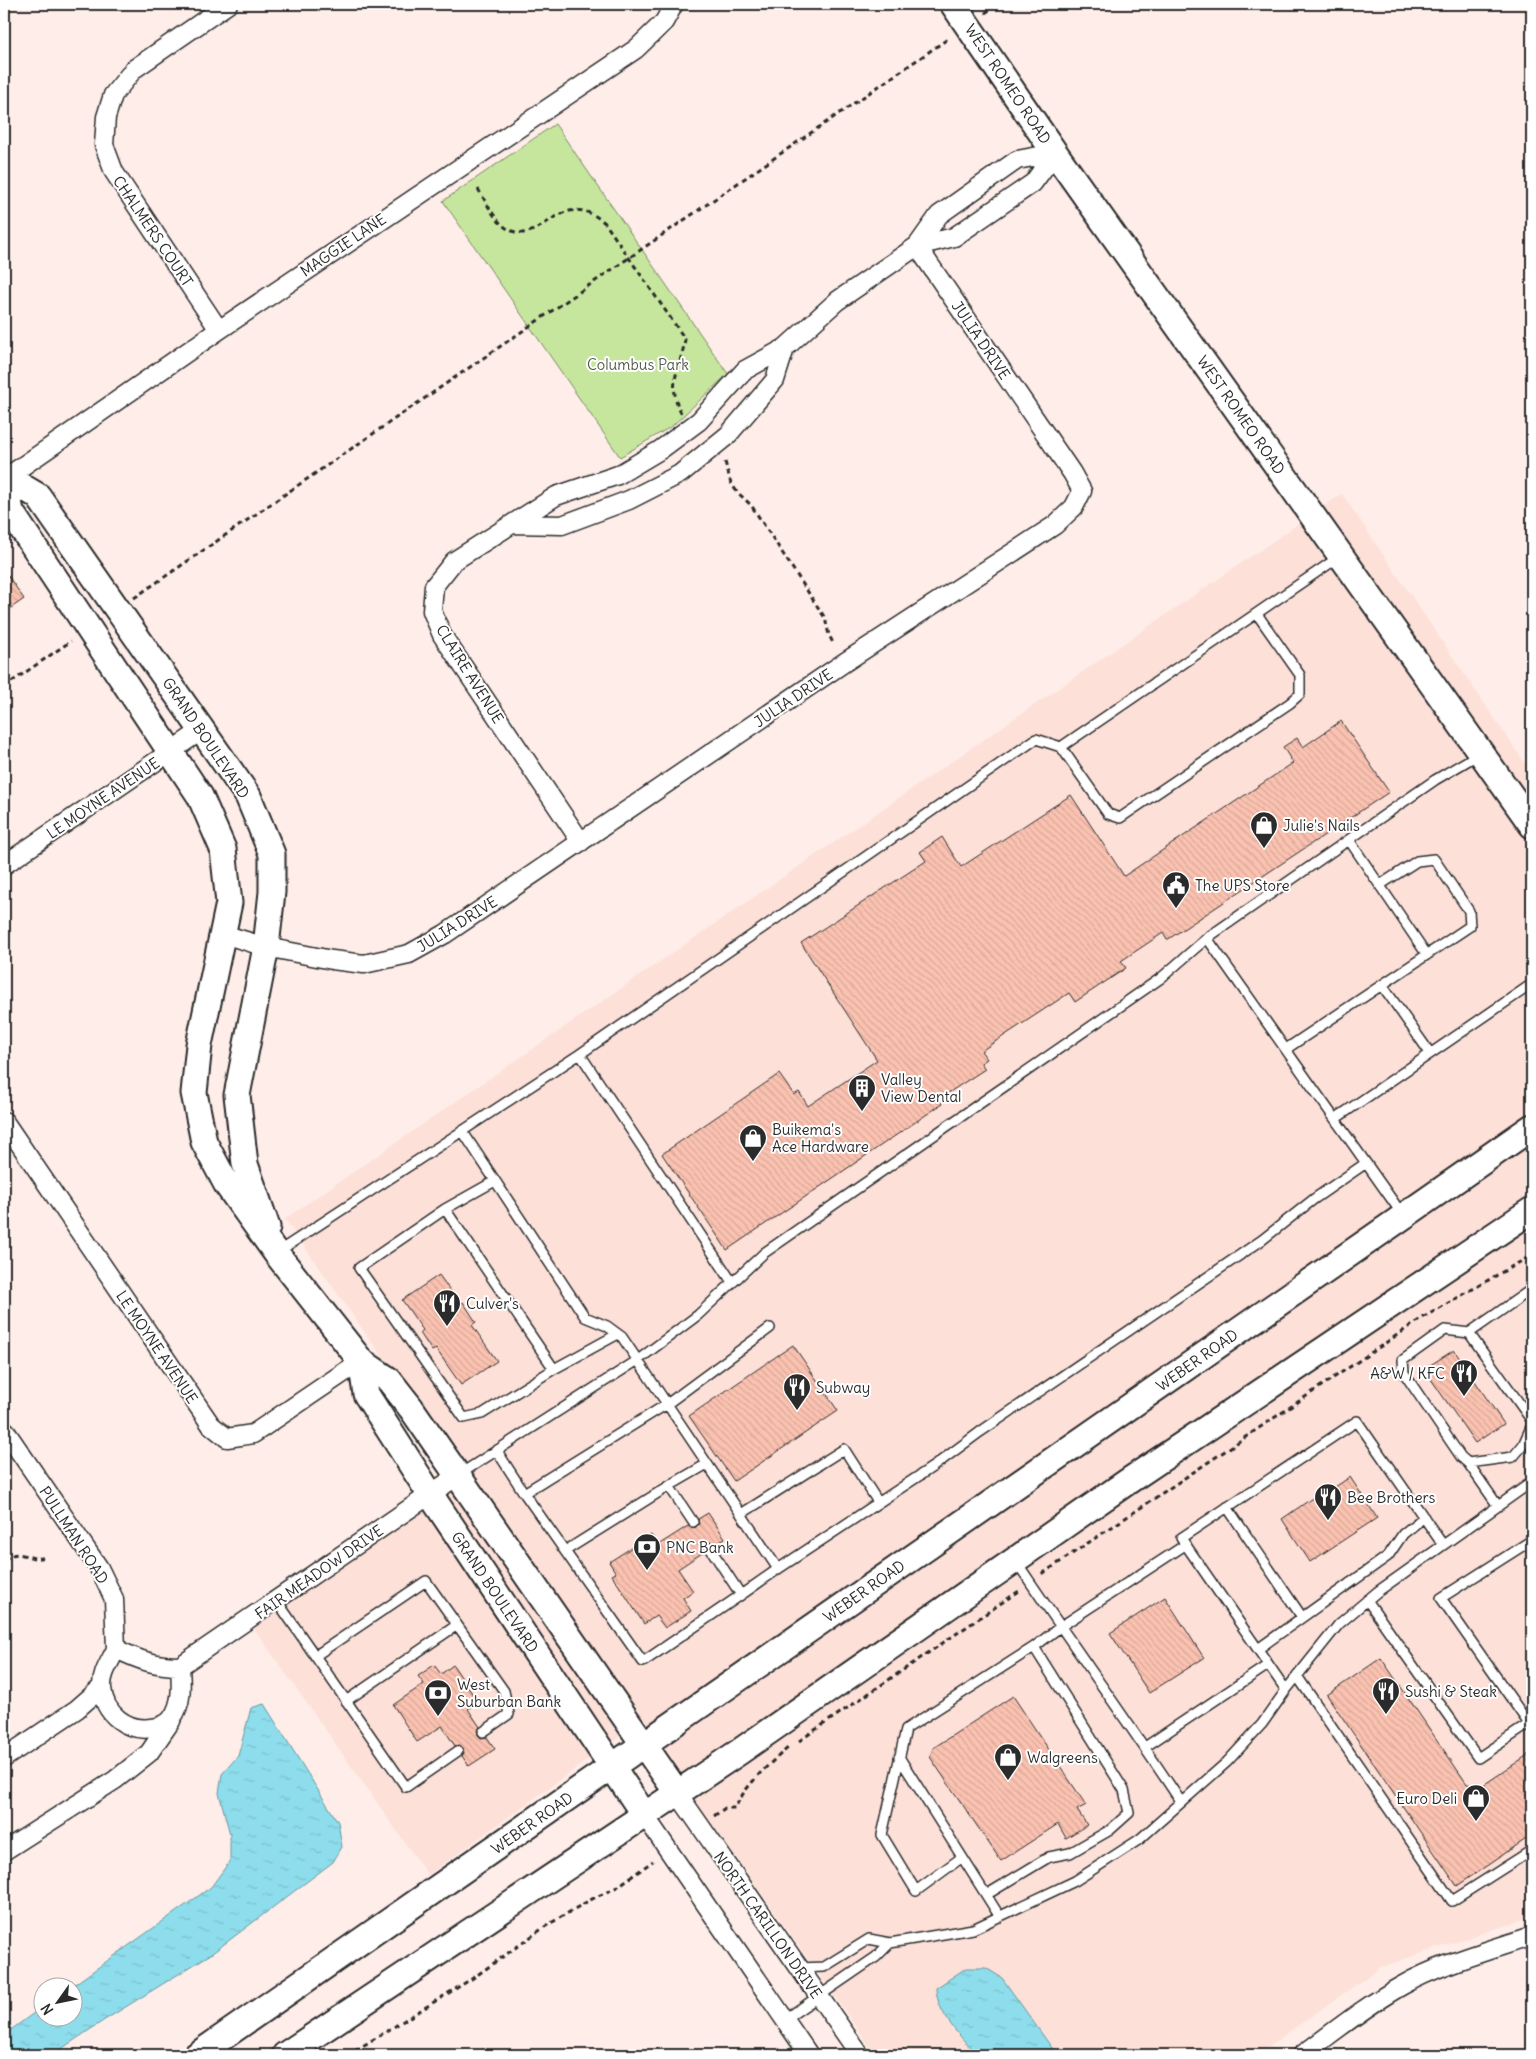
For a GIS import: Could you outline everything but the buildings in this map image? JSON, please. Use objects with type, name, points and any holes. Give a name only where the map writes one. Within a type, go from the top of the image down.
[{"type":"main road","name":"WEST ROMEO ROAD","points":[[953,4],[1055,153],[1532,825]]},
{"type":"main road","name":"GRAND BOULEVARD","points":[[4,478],[38,496],[248,796],[272,854],[272,892],[266,947],[237,1095],[245,1164],[276,1253]]},
{"type":"main road","name":"GRAND BOULEVARD","points":[[4,478],[11,512],[200,796],[223,849],[229,903],[199,1045],[194,1093],[204,1142],[227,1185],[276,1253],[361,1361],[389,1380],[416,1415],[678,1794]]},
{"type":"main road","name":"WEBER ROAD","points":[[197,2055],[1532,1127]]},
{"type":"main road","points":[[285,2055],[678,1794],[1135,1477],[1532,1210]]},
{"type":"main road","name":"GRAND BOULEVARD","points":[[361,1361],[366,1394],[430,1494],[645,1816]]},
{"type":"street","name":"CHALMERS COURT","points":[[218,330],[114,172],[104,145],[106,118],[113,95],[134,69],[228,4]]},
{"type":"street","name":"MAGGIE LANE","points":[[4,478],[218,330],[636,48],[664,22],[674,4]]},
{"type":"street","name":"CLAIRE AVENUE","points":[[917,246],[938,215],[1017,160],[1055,153]]},
{"type":"street","name":"CLAIRE AVENUE","points":[[581,842],[442,635],[432,611],[434,586],[454,561],[556,496],[618,475],[660,450],[692,427],[745,370],[785,348],[837,301],[917,246],[954,237],[1033,183],[1055,153]]},
{"type":"street","name":"JULIA DRIVE","points":[[223,934],[266,947],[332,960],[364,964],[410,954],[445,934],[845,662],[1055,525],[1074,507],[1082,492],[1072,472],[917,246]]},
{"type":"street","points":[[513,524],[562,525],[629,500],[680,474],[728,435],[775,380],[785,348]]},
{"type":"street","name":"LE MOYNE AVENUE","points":[[4,865],[202,730]]},
{"type":"street","name":"LE MOYNE AVENUE","points":[[4,1121],[211,1425],[227,1438],[253,1434],[361,1361]]},
{"type":"street","name":"PULLMAN ROAD","points":[[4,1430],[98,1568],[114,1600],[116,1649]]},
{"type":"street","name":"FAIR MEADOW DRIVE","points":[[180,1666],[457,1476]]},
{"type":"street","points":[[4,1851],[115,1780],[149,1753],[170,1721],[181,1696],[180,1666],[151,1664],[116,1649],[104,1673],[102,1687],[104,1700],[111,1712],[126,1725],[145,1730],[158,1728],[170,1721]]},
{"type":"street","points":[[4,1758],[77,1709],[102,1687]]},
{"type":"street","name":"NORTH CARILLON DRIVE","points":[[678,1794],[860,2055]]},
{"type":"street","points":[[645,1816],[809,2055]]},
{"type":"street","points":[[1302,2055],[1353,2017],[1404,1984],[1463,1959],[1532,1936]]},
{"type":"lane","points":[[1061,747],[1341,556]]},
{"type":"lane","points":[[276,1253],[580,1054],[1036,739],[1061,747],[1108,814],[1120,818],[1282,709],[1300,694],[1300,676],[1257,614]]},
{"type":"lane","points":[[457,1476],[638,1360],[698,1315],[764,1253],[1161,978],[1207,938],[1435,780],[1481,753]]},
{"type":"lane","points":[[1349,840],[1427,955]]},
{"type":"lane","points":[[1286,1049],[1470,926],[1469,911],[1434,859],[1417,861],[1380,885]]},
{"type":"lane","points":[[1207,938],[1404,1216]]},
{"type":"lane","points":[[1335,1119],[1532,984]]},
{"type":"lane","points":[[1382,985],[1430,1053]]},
{"type":"lane","points":[[580,1054],[732,1282]]},
{"type":"lane","points":[[463,1132],[585,1317],[607,1326],[622,1337],[778,1569]]},
{"type":"lane","points":[[497,1451],[524,1493],[643,1662],[778,1569],[934,1466],[980,1432],[1262,1240],[1314,1199],[1366,1163]]},
{"type":"lane","points":[[495,1181],[445,1209],[359,1268],[464,1418],[482,1414],[554,1369],[618,1334]]},
{"type":"lane","points":[[445,1209],[554,1369]]},
{"type":"lane","points":[[1498,1506],[1468,1463],[1461,1457],[1404,1373],[1403,1360],[1445,1330],[1469,1333],[1532,1288]]},
{"type":"lane","points":[[524,1493],[667,1404],[770,1328]]},
{"type":"lane","points":[[1468,1463],[1513,1457],[1523,1445],[1532,1423],[1469,1333]]},
{"type":"lane","points":[[1286,1690],[1181,1538],[1357,1421],[1443,1544]]},
{"type":"lane","points":[[741,1514],[844,1448],[878,1502]]},
{"type":"lane","points":[[565,1551],[707,1464]]},
{"type":"lane","points":[[798,1968],[824,1967],[869,1939],[890,1944],[973,1929],[1075,1881],[1140,1839],[1227,1762],[1262,1724],[1286,1690],[1339,1624],[1367,1600],[1443,1544],[1532,1482]]},
{"type":"lane","points":[[669,1486],[693,1522]]},
{"type":"lane","points":[[1227,1507],[1302,1617]]},
{"type":"lane","points":[[1258,1649],[1388,1556],[1402,1534],[1424,1517]]},
{"type":"lane","points":[[1367,1600],[1478,1758],[1530,1723],[1440,1598],[1532,1540]]},
{"type":"lane","points":[[961,1858],[916,1891],[882,1835],[906,1729],[1034,1647],[1060,1627],[1186,1545]]},
{"type":"lane","points":[[710,1548],[741,1595]]},
{"type":"lane","points":[[1015,1560],[1181,1802]]},
{"type":"lane","points":[[315,1656],[426,1581],[504,1691],[509,1714],[483,1732]]},
{"type":"lane","points":[[277,1601],[406,1788],[458,1751]]},
{"type":"lane","points":[[346,1701],[457,1625]]},
{"type":"lane","points":[[986,1895],[1049,1857],[1070,1853],[1110,1830],[1129,1812],[1124,1790],[1034,1647]]},
{"type":"lane","points":[[1145,1748],[1268,1665]]},
{"type":"lane","points":[[1297,1676],[1452,1900],[1532,1850]]},
{"type":"lane","points":[[899,1757],[1000,1917]]},
{"type":"lane","points":[[784,2020],[876,1957],[890,1944]]},
{"type":"path","points":[[117,609],[942,42]]},
{"type":"path","points":[[478,189],[501,223],[508,229],[523,233],[536,229],[565,212],[576,209],[585,210],[605,223],[685,339],[673,390],[675,401],[683,418],[692,427]]},
{"type":"path","points":[[713,448],[726,463],[731,483],[737,492],[751,505],[825,618],[833,643]]},
{"type":"path","points":[[4,687],[89,629]]},
{"type":"path","points":[[717,1814],[725,1808],[735,1808],[742,1794],[763,1769],[789,1747],[1424,1317],[1532,1255]]},
{"type":"path","points":[[4,1560],[10,1555],[18,1554],[40,1559],[45,1558]]},
{"type":"path","points":[[348,2055],[473,1978],[546,1926],[588,1901],[617,1887],[648,1864]]},
{"type":"shaded area","points":[[1342,494],[1532,774],[1532,1916],[1381,1967],[1256,2055],[876,2055],[640,1722],[428,1875],[251,1624],[468,1478],[285,1219]]},
{"type":"green space","name":"Columbus Park","points":[[555,124],[728,374],[672,426],[620,457],[443,201]]},
{"type":"water","points":[[264,1704],[338,1822],[342,1847],[333,1862],[211,1954],[52,2055],[4,2055],[4,2035],[32,2014],[32,2026],[82,2026],[82,1979],[211,1887],[230,1861],[230,1834],[219,1793],[222,1774],[238,1756],[251,1708]]},
{"type":"water","points":[[966,1968],[986,1968],[1002,1978],[1057,2055],[977,2055],[957,2033],[945,2016],[937,1998],[936,1988]]},
{"type":"place","name":"Julie's Nails","points":[[1264,849]]},
{"type":"place","name":"The UPS Store","points":[[1176,909]]},
{"type":"place","name":"Valley View Dental","points":[[862,1112]]},
{"type":"place","name":"Buikema's Ace Hardware","points":[[753,1162]]},
{"type":"place","name":"Culver's","points":[[447,1327]]},
{"type":"place","name":"A&W / KFC","points":[[1464,1397]]},
{"type":"place","name":"Subway","points":[[797,1411]]},
{"type":"place","name":"Bee Brothers","points":[[1328,1521]]},
{"type":"place","name":"PNC Bank","points":[[647,1571]]},
{"type":"place","name":"Sushi & Steak","points":[[1386,1715]]},
{"type":"place","name":"West Suburban Bank","points":[[438,1717]]},
{"type":"place","name":"Walgreens","points":[[1008,1781]]},
{"type":"place","name":"Euro Deli","points":[[1476,1822]]}]
